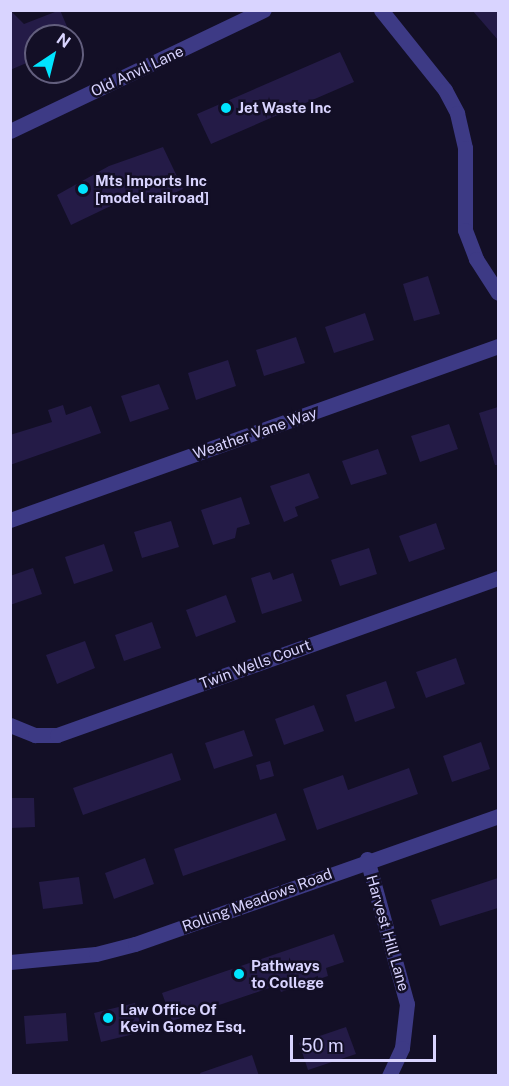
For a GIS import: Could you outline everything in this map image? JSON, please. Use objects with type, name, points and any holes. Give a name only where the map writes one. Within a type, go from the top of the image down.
[{"type":"street","name":"Old Anvil Lane","points":[[10,131],[264,10]]},
{"type":"street","points":[[381,10],[445,90],[457,113],[465,148],[465,230],[476,259],[498,293]]},
{"type":"street","name":"Weather Vane Way","points":[[10,520],[498,346]]},
{"type":"street","name":"Twin Wells Court","points":[[10,725],[35,735],[57,735],[498,578]]},
{"type":"street","name":"Rolling Meadows Road","points":[[10,962],[111,951],[367,859],[498,816]]},
{"type":"street","name":"Harvest Hill Lane","points":[[367,859],[407,1004],[402,1048],[389,1076]]},
{"type":"building","points":[[10,10],[24,24],[24,64],[10,70]]},
{"type":"building","points":[[60,10],[66,24],[24,24]]},
{"type":"building","points":[[472,10],[498,10],[498,40]]},
{"type":"building","points":[[340,52],[354,82],[211,144],[197,114]]},
{"type":"building","points":[[163,147],[183,189],[148,205],[142,191],[71,225],[57,195],[109,166]]},
{"type":"building","points":[[428,276],[440,314],[414,321],[403,284]]},
{"type":"building","points":[[365,313],[374,340],[334,353],[325,327]]},
{"type":"building","points":[[296,337],[305,363],[264,376],[256,350]]},
{"type":"building","points":[[228,360],[236,386],[196,400],[188,373]]},
{"type":"building","points":[[159,384],[169,409],[130,422],[121,396]]},
{"type":"building","points":[[63,405],[66,415],[91,406],[101,433],[10,465],[10,435],[52,422],[48,410]]},
{"type":"building","points":[[498,407],[498,465],[495,465],[479,413]]},
{"type":"building","points":[[449,424],[458,449],[420,462],[411,436]]},
{"type":"building","points":[[378,449],[387,474],[351,485],[342,461]]},
{"type":"building","points":[[309,473],[319,498],[295,507],[298,516],[284,522],[270,486]]},
{"type":"building","points":[[241,497],[250,524],[237,528],[235,538],[213,545],[201,510]]},
{"type":"building","points":[[171,521],[179,547],[142,558],[134,532]]},
{"type":"building","points":[[436,523],[445,549],[409,562],[399,536]]},
{"type":"building","points":[[104,544],[113,571],[74,584],[65,557]]},
{"type":"building","points":[[369,548],[377,574],[340,586],[331,560]]},
{"type":"building","points":[[33,568],[42,594],[10,605],[10,576]]},
{"type":"building","points":[[270,572],[273,580],[293,573],[302,601],[262,614],[251,578]]},
{"type":"building","points":[[226,595],[236,622],[196,637],[186,610]]},
{"type":"building","points":[[152,622],[161,648],[124,661],[115,635]]},
{"type":"building","points":[[85,641],[95,668],[57,684],[46,655]]},
{"type":"building","points":[[456,658],[465,684],[426,698],[416,672]]},
{"type":"building","points":[[386,681],[395,708],[355,722],[346,695]]},
{"type":"building","points":[[314,705],[324,731],[284,745],[275,719]]},
{"type":"building","points":[[244,730],[253,756],[214,769],[205,743]]},
{"type":"building","points":[[481,742],[490,769],[452,782],[443,756]]},
{"type":"building","points":[[172,753],[181,780],[83,815],[73,788]]},
{"type":"building","points":[[270,761],[274,776],[260,780],[256,765]]},
{"type":"building","points":[[409,768],[418,794],[317,830],[303,789],[343,775],[348,790]]},
{"type":"building","points":[[10,798],[34,798],[35,827],[10,828]]},
{"type":"building","points":[[276,813],[286,840],[183,876],[174,849]]},
{"type":"building","points":[[145,858],[154,884],[114,899],[105,873]]},
{"type":"building","points":[[79,877],[83,904],[43,909],[39,882]]},
{"type":"building","points":[[498,878],[498,908],[440,926],[431,900]]},
{"type":"building","points":[[334,934],[344,962],[326,968],[328,976],[281,992],[278,985],[172,1021],[162,993]]},
{"type":"building","points":[[135,1003],[142,1032],[101,1042],[94,1013]]},
{"type":"building","points":[[66,1013],[68,1041],[26,1044],[24,1016]]},
{"type":"building","points":[[346,1027],[356,1054],[308,1070],[299,1043]]},
{"type":"building","points":[[252,1055],[259,1076],[201,1076],[200,1073]]},
{"type":"place","name":"Jet Waste Inc","points":[[226,108]]},
{"type":"place","name":"Mts Imports Inc [model railroad]","points":[[83,189]]},
{"type":"place","name":"Pathways to College","points":[[239,974]]},
{"type":"place","name":"Law Office Of Kevin Gomez Esq.","points":[[108,1018]]}]
